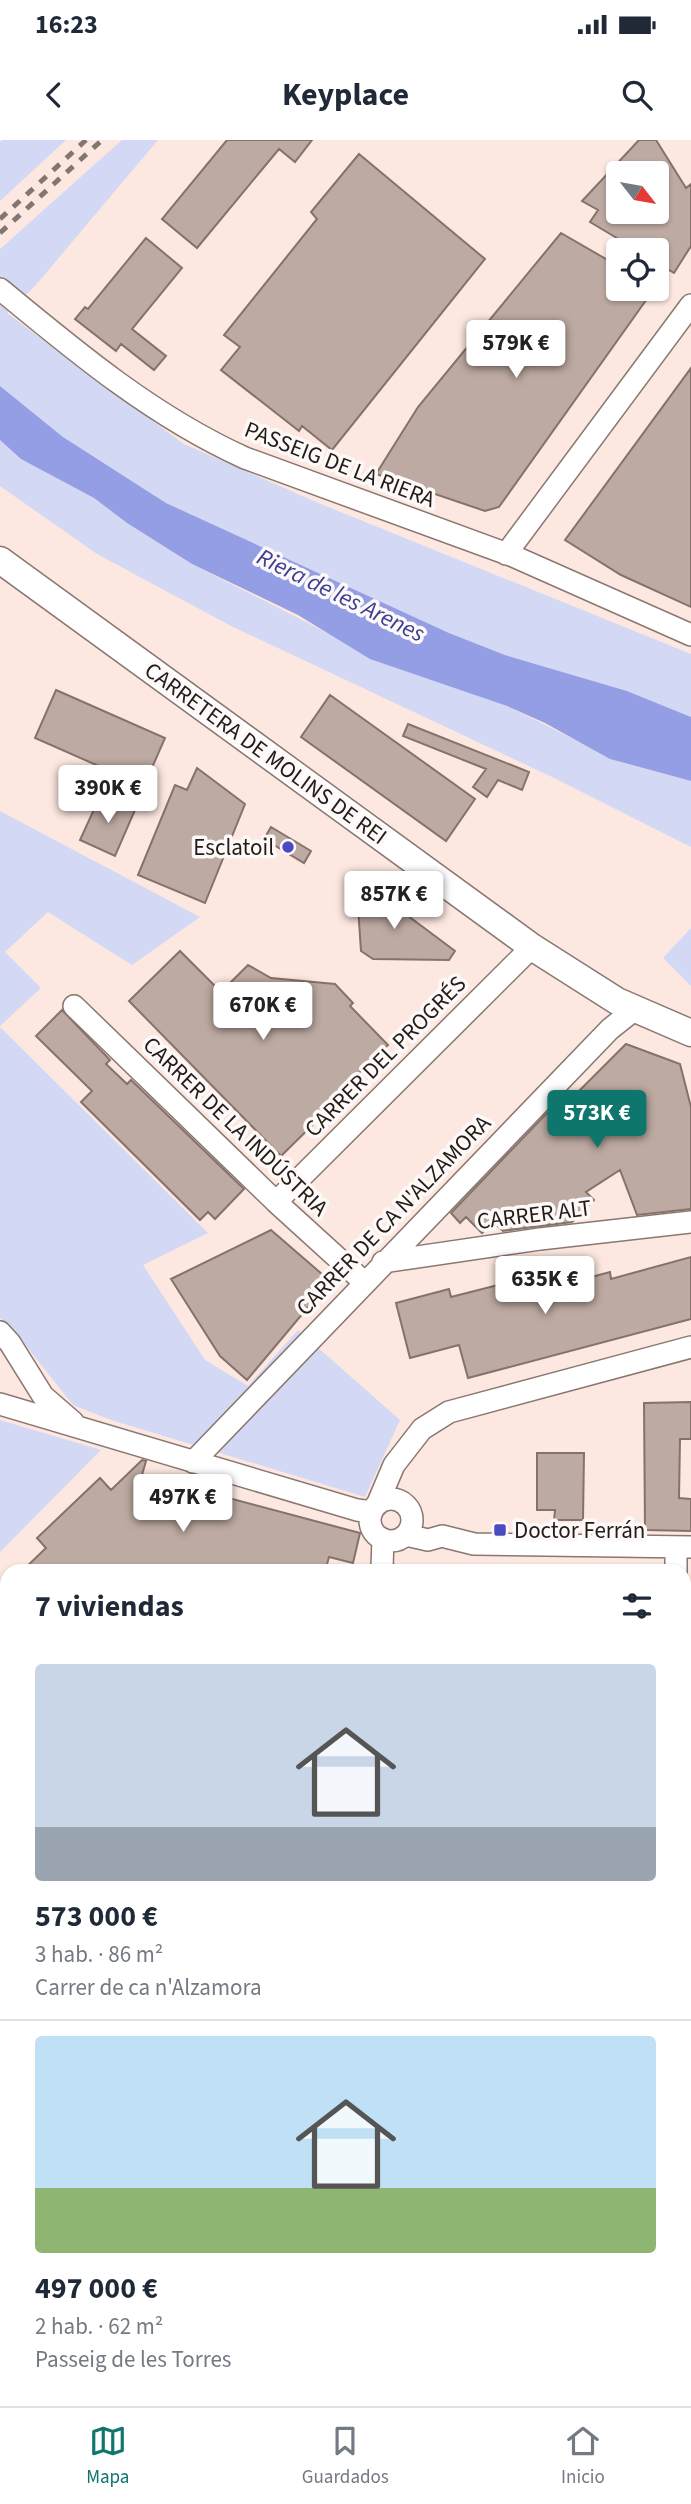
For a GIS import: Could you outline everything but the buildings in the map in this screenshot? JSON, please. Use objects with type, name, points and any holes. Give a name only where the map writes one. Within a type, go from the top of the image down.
[{"type":"main road","name":"CARRETERA DE MOLINS DE REI","points":[[0,560],[532,947],[595,989],[634,1010],[691,1033]]},
{"type":"street","name":"PASSEIG DE LA RIERA","points":[[0,289],[74,349],[203,439],[245,458],[506,554],[691,635]]},
{"type":"street","points":[[506,554],[691,304]]},
{"type":"street","name":"CARRER DEL PROGRÉS","points":[[276,1202],[532,947]]},
{"type":"street","name":"CARRER DE LA INDÚSTRIA","points":[[74,1006],[276,1202],[364,1282]]},
{"type":"street","name":"CARRER DE CA N'ALZAMORA","points":[[193,1462],[610,1029],[634,1010]]},
{"type":"street","name":"CARRER ALT","points":[[383,1262],[540,1238],[691,1222]]},
{"type":"street","points":[[0,1332],[10,1342],[43,1396],[81,1429]]},
{"type":"street","points":[[383,1564],[390,1477],[394,1465],[422,1429],[449,1412],[691,1347]]},
{"type":"street","points":[[0,1404],[386,1520],[437,1530],[442,1536],[474,1544],[683,1547],[678,1564]]},
{"type":"street","points":[[386,1520],[390,1564]]},
{"type":"shaded area","points":[[66,140],[0,201],[0,142]]},
{"type":"shaded area","points":[[122,140],[158,140],[35,286],[7,313],[184,444],[316,502],[691,654],[691,717],[627,691],[505,655],[449,633],[166,503],[63,437],[0,386],[0,249]]},
{"type":"shaded area","points":[[0,440],[22,459],[94,498],[127,523],[192,564],[392,666],[507,706],[620,762],[691,781],[691,847],[550,776],[233,627],[97,554],[0,486]]},
{"type":"shaded area","points":[[0,811],[200,917],[132,965],[48,912],[5,952],[41,988],[0,1026]]},
{"type":"shaded area","points":[[691,928],[691,986],[663,958]]},
{"type":"shaded area","points":[[0,1027],[208,1233],[143,1265],[205,1360],[248,1386],[298,1330],[400,1420],[365,1497],[111,1420],[73,1405],[16,1333],[0,1318]]},
{"type":"shaded area","points":[[0,1420],[101,1450],[0,1552]]},
{"type":"water","name":"Riera de les Arenes","points":[[0,386],[63,437],[166,503],[449,633],[505,655],[627,691],[691,717],[691,781],[610,759],[545,723],[507,706],[370,659],[298,615],[192,564],[127,523],[94,498],[21,459],[0,440]]},
{"type":"railway","points":[[0,219],[86,140]]},
{"type":"railway","points":[[0,233],[102,140]]},
{"type":"place","name":"Esclatoil","points":[[288,847]]},
{"type":"place","name":"Doctor Ferrán","points":[[500,1530]]}]
